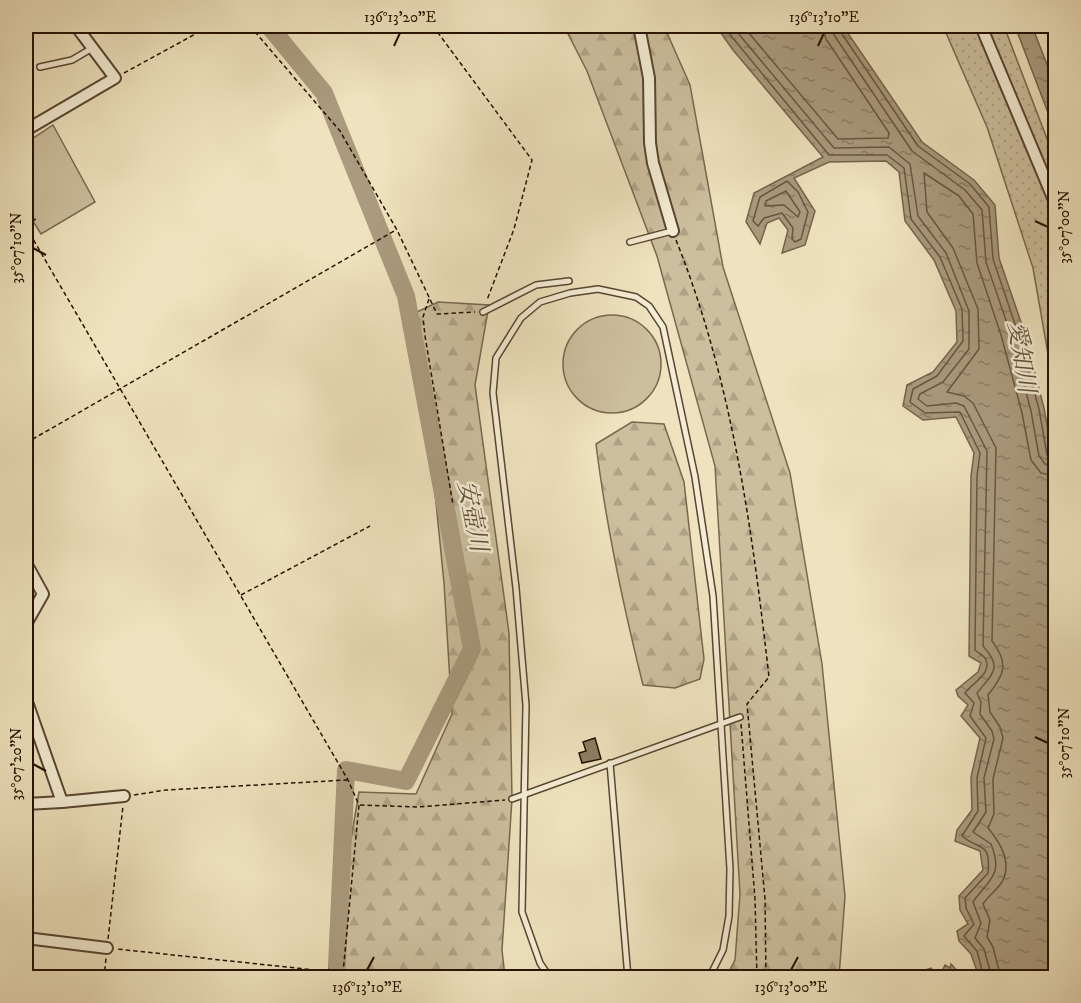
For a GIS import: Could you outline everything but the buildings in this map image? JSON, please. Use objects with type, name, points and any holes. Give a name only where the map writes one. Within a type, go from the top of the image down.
[{"type":"street","points":[[26,130],[115,78],[94,47],[76,26]]},
{"type":"street","points":[[639,26],[649,78],[651,153],[673,231]]},
{"type":"street","points":[[981,26],[1056,205]]},
{"type":"street","points":[[26,563],[43,594],[26,624]]},
{"type":"street","points":[[26,699],[62,802]]},
{"type":"street","points":[[26,804],[124,796]]},
{"type":"street","points":[[26,938],[107,948]]},
{"type":"lane","points":[[40,67],[72,60],[94,47]]},
{"type":"lane","points":[[630,242],[673,231]]},
{"type":"lane","points":[[483,312],[536,285],[569,281]]},
{"type":"lane","points":[[550,978],[540,963],[522,912],[526,705],[516,588],[493,393],[496,358],[521,318],[540,302],[598,289],[621,292],[636,297],[649,306],[663,327],[695,477],[713,596],[730,868],[729,916],[723,950],[709,978]]},
{"type":"lane","points":[[512,799],[740,717]]},
{"type":"lane","points":[[610,763],[628,978]]},
{"type":"path","points":[[115,78],[210,26]]},
{"type":"path","points":[[250,26],[340,131],[397,230],[437,314],[483,312],[514,229],[532,160],[433,26]]},
{"type":"path","points":[[37,218],[26,226],[348,780],[359,805],[343,973],[107,948]]},
{"type":"path","points":[[26,444],[119,388],[397,230]]},
{"type":"path","points":[[673,231],[695,286],[727,402],[740,463],[762,612],[769,676],[747,704],[765,899],[766,978]]},
{"type":"path","points":[[429,297],[423,317],[453,505]]},
{"type":"path","points":[[241,596],[370,526]]},
{"type":"path","points":[[740,717],[754,898],[756,978]]},
{"type":"path","points":[[104,978],[124,796],[166,790],[348,780]]},
{"type":"path","points":[[359,805],[418,807],[512,799]]},
{"type":"green space","points":[[564,26],[664,26],[690,85],[723,267],[790,473],[822,664],[845,896],[839,977],[726,977],[735,960],[740,894],[715,466],[657,256],[587,71]]},
{"type":"green space","points":[[943,26],[1004,26],[1055,160],[1055,394],[1033,268],[987,127]]},
{"type":"green space","points":[[53,125],[95,202],[41,234],[26,210],[26,143]]},
{"type":"green space","points":[[438,302],[489,305],[475,385],[509,633],[512,799],[502,950],[505,977],[327,978],[359,792],[416,794],[452,714],[444,583],[417,312]]},
{"type":"green space","points":[[612,315],[631,319],[647,329],[657,345],[661,364],[657,383],[647,399],[631,409],[612,413],[593,409],[577,399],[567,383],[563,364],[567,345],[577,329],[593,319]]},
{"type":"green space","points":[[632,422],[664,424],[684,482],[704,659],[700,679],[675,688],[643,685],[622,595],[605,505],[596,444]]},
{"type":"water","name":"愛知川","points":[[716,26],[843,26],[922,142],[974,180],[995,205],[999,258],[1023,328],[1044,408],[1055,469],[1055,977],[979,977],[971,954],[959,941],[957,931],[968,924],[960,910],[959,896],[983,870],[980,851],[955,841],[957,830],[972,810],[971,777],[980,738],[961,716],[968,705],[958,696],[956,690],[978,672],[981,663],[969,656],[971,476],[974,453],[956,417],[923,420],[903,406],[907,385],[933,372],[957,342],[956,311],[934,260],[905,221],[899,172],[886,161],[829,162],[794,178],[815,211],[805,245],[782,253],[788,230],[779,218],[767,223],[760,244],[746,222],[754,193],[823,157],[733,50]]},
{"type":"water","points":[[1015,26],[1032,26],[1055,85],[1055,131]]},
{"type":"water","points":[[951,964],[961,975],[969,977],[939,977],[945,965],[950,968]]},
{"type":"water","points":[[931,968],[939,977],[904,977]]},
{"type":"waterway","name":"安壺川","points":[[269,26],[324,93],[406,296],[472,649],[406,781],[346,770],[337,965]]}]
